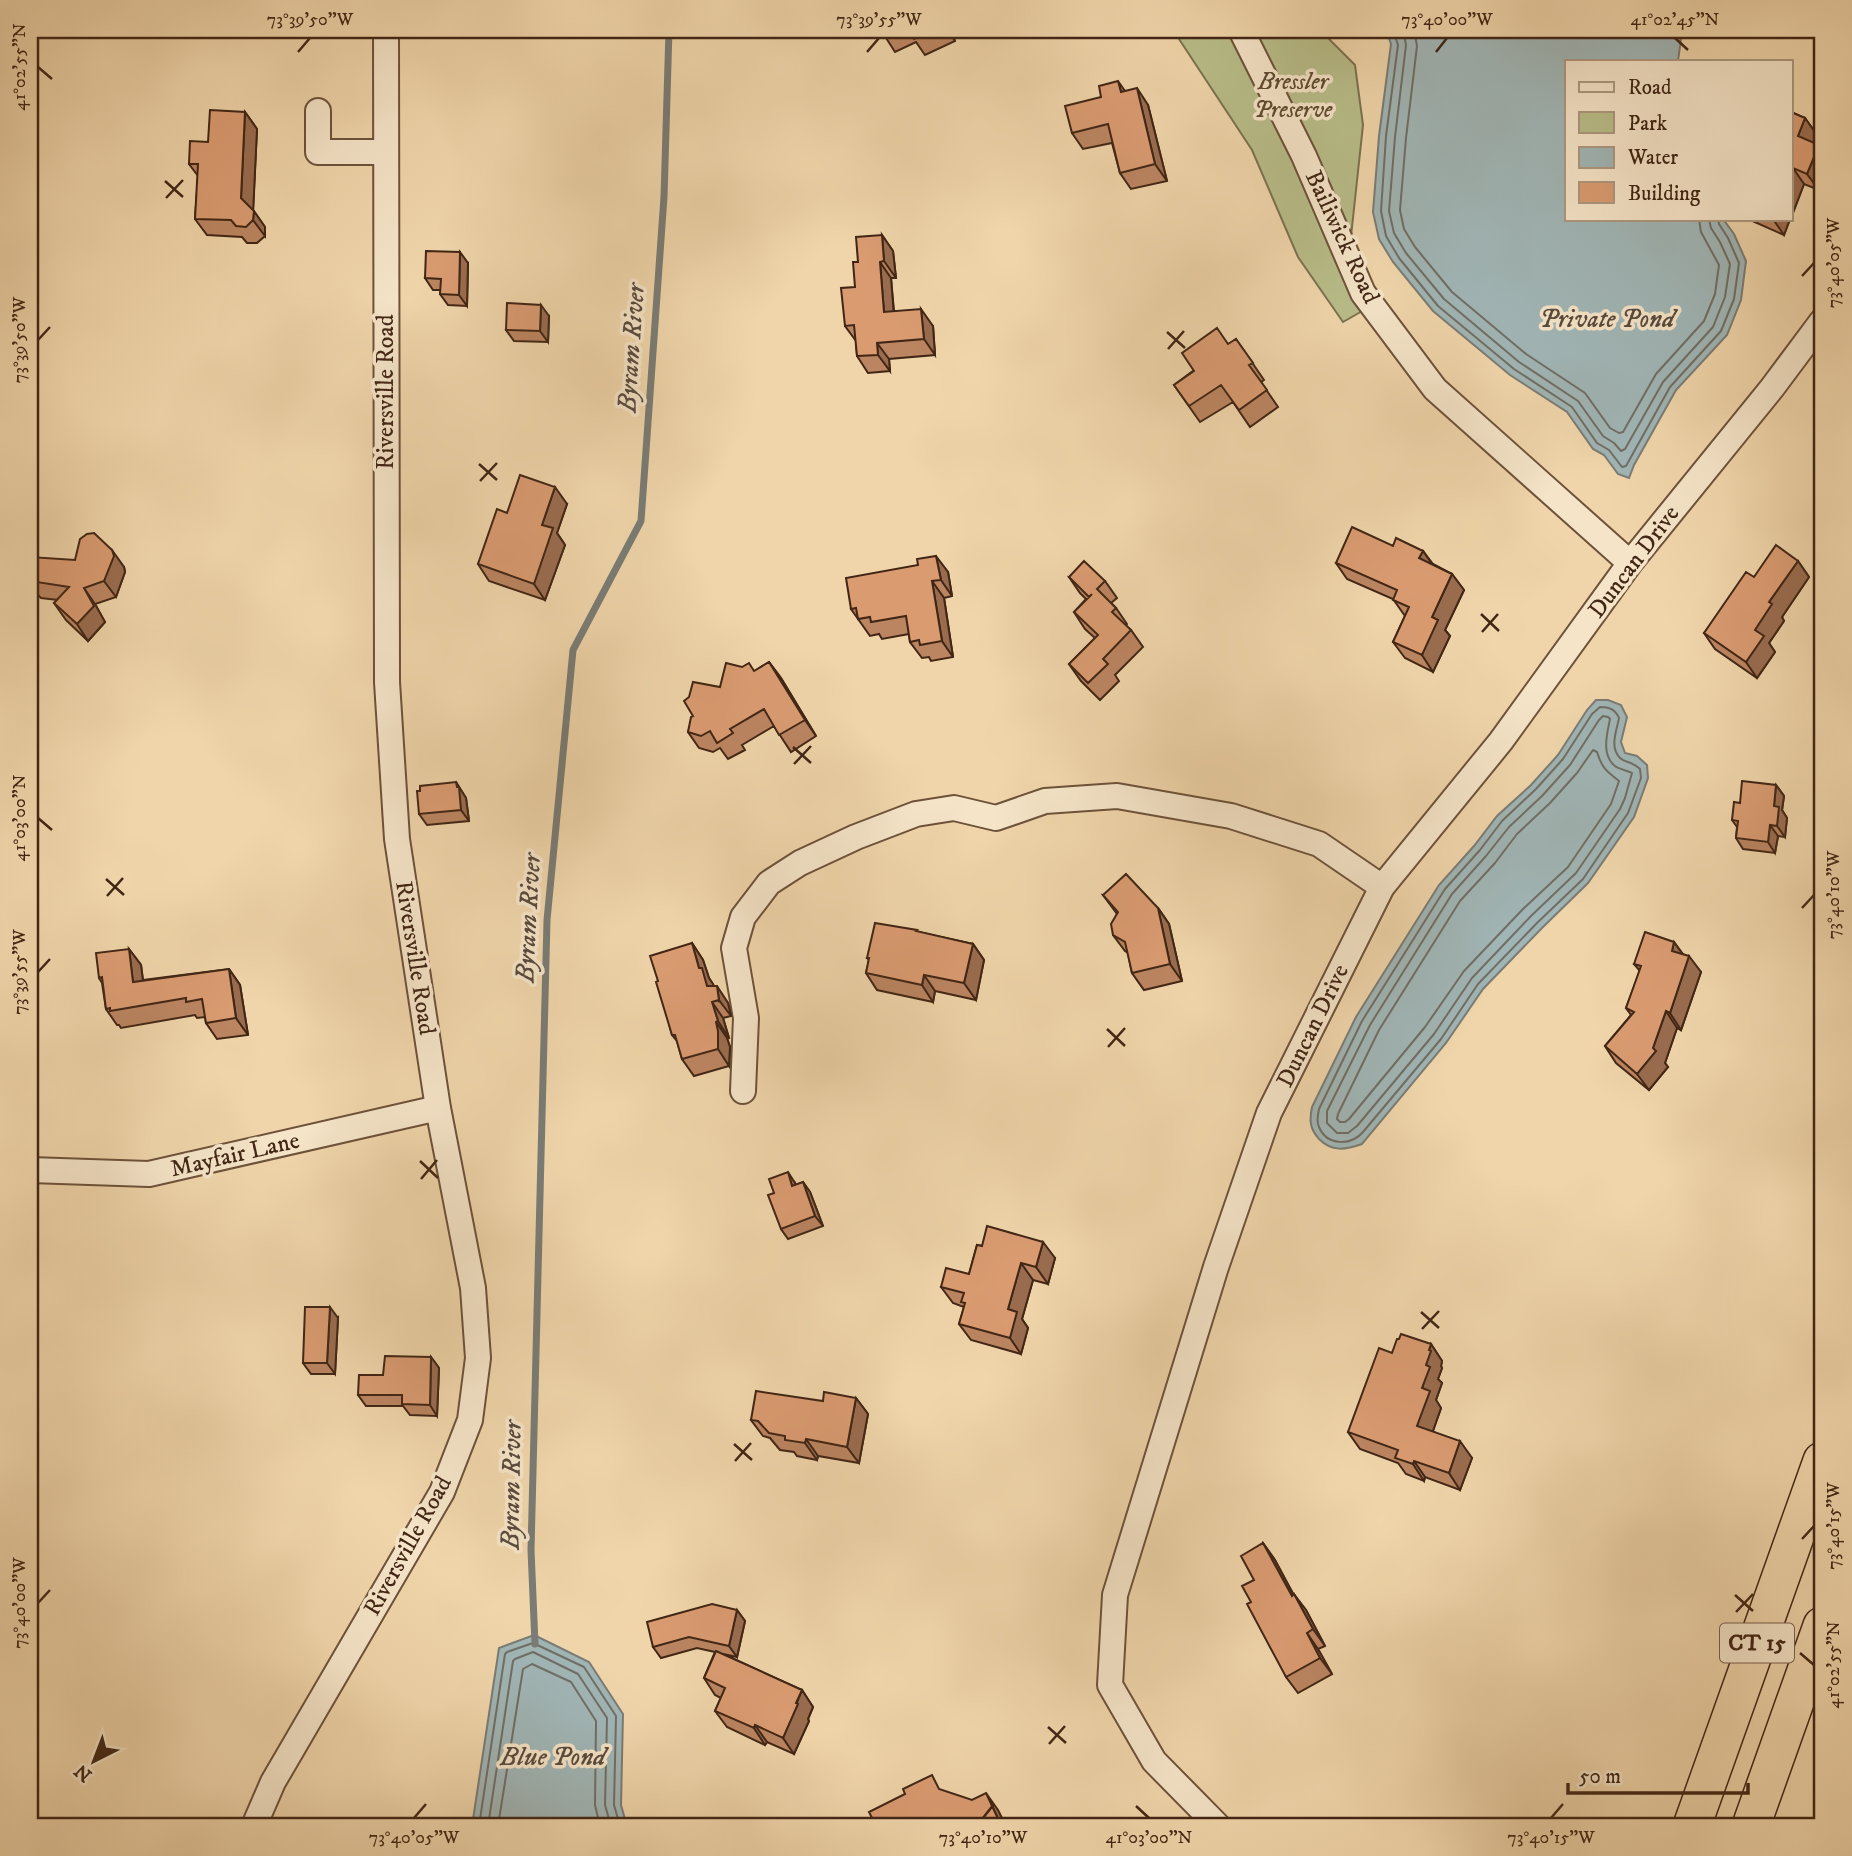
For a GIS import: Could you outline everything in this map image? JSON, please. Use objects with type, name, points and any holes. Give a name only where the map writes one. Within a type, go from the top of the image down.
[{"type":"highway","name":"CT 15","points":[[1692,1826],[1822,1461]]},
{"type":"highway","name":"CT 15","points":[[1751,1826],[1822,1626]]},
{"type":"street","name":"Riversville Road","points":[[254,1826],[273,1782],[442,1492],[470,1420],[478,1358],[473,1289],[438,1108],[397,839],[387,682],[386,30]]},
{"type":"street","name":"Bailiwick Road","points":[[1241,30],[1304,156],[1363,293],[1436,389],[1630,563]]},
{"type":"street","points":[[318,111],[318,152],[386,152]]},
{"type":"street","name":"Duncan Drive","points":[[1219,1826],[1154,1761],[1110,1685],[1115,1595],[1216,1267],[1269,1113],[1382,887],[1501,741],[1630,563],[1772,388],[1822,321]]},
{"type":"street","points":[[743,1091],[746,1018],[734,948],[743,917],[769,883],[800,863],[856,836],[916,814],[954,808],[996,818],[1045,801],[1117,796],[1231,816],[1319,844],[1382,887]]},
{"type":"street","name":"Mayfair Lane","points":[[30,1170],[149,1174],[438,1108]]},
{"type":"green space","name":"Bressler Preserve","points":[[1320,30],[1355,65],[1363,125],[1349,255],[1378,302],[1343,322],[1298,257],[1252,150],[1177,36]]},
{"type":"water","name":"Private Pond","points":[[1386,30],[1681,30],[1678,60],[1565,60],[1565,220],[1724,220],[1734,234],[1746,261],[1741,300],[1727,335],[1676,390],[1629,478],[1618,474],[1604,455],[1593,449],[1567,412],[1510,375],[1433,311],[1393,262],[1379,239],[1373,212],[1379,136],[1391,44]]},
{"type":"water","points":[[1596,700],[1608,700],[1621,705],[1627,717],[1621,742],[1625,753],[1637,756],[1647,765],[1648,778],[1634,817],[1588,883],[1483,989],[1446,1043],[1362,1144],[1339,1149],[1324,1143],[1312,1129],[1312,1107],[1356,1017],[1439,885],[1497,816],[1531,785],[1558,755]]},
{"type":"water","name":"Blue Pond","points":[[534,1635],[589,1662],[623,1714],[621,1805],[627,1826],[472,1826],[499,1648]]},
{"type":"building","points":[[881,30],[897,30],[883,36]]},
{"type":"building","points":[[910,30],[933,30],[914,39]]},
{"type":"building","points":[[1118,81],[1121,92],[1137,88],[1155,164],[1120,173],[1108,124],[1072,133],[1065,106],[1101,97],[1099,86]]},
{"type":"building","points":[[210,110],[245,112],[241,198],[254,211],[253,220],[246,227],[236,226],[231,220],[195,219],[198,164],[189,164],[190,141],[208,142]]},
{"type":"building","points":[[1792,112],[1805,118],[1798,136],[1819,145],[1807,174],[1793,168],[1792,170]]},
{"type":"building","points":[[882,235],[884,261],[880,262],[884,312],[921,309],[924,339],[877,343],[878,355],[857,356],[854,325],[845,326],[841,288],[855,287],[853,262],[858,262],[856,237]]},
{"type":"building","points":[[426,251],[460,252],[459,295],[440,294],[441,279],[425,278]]},
{"type":"building","points":[[507,303],[541,305],[540,331],[506,330]]},
{"type":"building","points":[[1217,328],[1228,344],[1236,339],[1253,363],[1249,365],[1267,390],[1239,410],[1221,385],[1189,406],[1174,385],[1194,371],[1182,353]]},
{"type":"building","points":[[520,475],[555,487],[542,525],[553,528],[534,584],[478,564],[497,509],[507,513]]},
{"type":"building","points":[[1352,527],[1393,546],[1396,538],[1423,551],[1419,558],[1452,574],[1432,617],[1438,620],[1422,655],[1393,642],[1409,607],[1393,600],[1397,590],[1336,563]]},
{"type":"building","points":[[94,533],[112,550],[114,556],[104,581],[84,588],[94,606],[77,624],[54,603],[69,587],[30,581],[30,557],[75,560],[80,539]]},
{"type":"building","points":[[1776,545],[1798,561],[1769,602],[1772,604],[1755,630],[1764,636],[1746,662],[1704,633],[1746,572],[1754,577]]},
{"type":"building","points":[[936,556],[941,580],[932,581],[942,641],[920,645],[919,640],[910,642],[906,616],[871,622],[870,617],[858,619],[856,608],[851,609],[846,578],[918,565],[917,559]]},
{"type":"building","points":[[1084,561],[1105,581],[1097,589],[1116,608],[1112,612],[1131,630],[1103,659],[1108,664],[1088,683],[1069,664],[1098,635],[1074,612],[1089,597],[1069,577]]},
{"type":"building","points":[[769,662],[805,720],[779,735],[764,709],[730,729],[733,733],[717,743],[710,731],[701,736],[688,732],[693,716],[684,701],[689,697],[693,682],[720,687],[726,663],[742,667],[749,663],[754,671]]},
{"type":"building","points":[[1742,781],[1776,785],[1774,806],[1779,807],[1777,826],[1770,825],[1768,842],[1736,838],[1738,821],[1732,820],[1734,802],[1740,803]]},
{"type":"building","points":[[456,782],[461,810],[419,814],[417,791],[420,791],[420,786]]},
{"type":"building","points":[[1126,874],[1158,908],[1170,964],[1132,973],[1125,942],[1113,935],[1111,924],[1118,912],[1103,895]]},
{"type":"building","points":[[875,923],[973,944],[964,983],[924,975],[922,985],[866,973]]},
{"type":"building","points":[[1645,932],[1674,942],[1672,951],[1689,956],[1670,1013],[1666,1011],[1653,1048],[1656,1051],[1637,1074],[1605,1046],[1634,1012],[1626,1008],[1641,966],[1634,964]]},
{"type":"building","points":[[692,943],[707,986],[717,986],[719,1000],[712,1002],[718,1021],[718,1049],[682,1059],[675,1035],[672,1035],[650,956]]},
{"type":"building","points":[[129,949],[133,982],[229,969],[236,1018],[206,1023],[202,999],[186,1002],[186,998],[110,1011],[110,1008],[106,1009],[96,953]]},
{"type":"building","points":[[788,1172],[792,1186],[803,1182],[815,1216],[781,1229],[768,1195],[774,1193],[769,1179]]},
{"type":"building","points":[[987,1226],[1043,1242],[1036,1267],[1021,1263],[1008,1309],[1017,1312],[1010,1338],[959,1324],[965,1303],[961,1302],[964,1293],[941,1287],[946,1268],[969,1274],[977,1245],[982,1246]]},
{"type":"building","points":[[305,1307],[330,1307],[327,1363],[303,1363]]},
{"type":"building","points":[[1401,1334],[1431,1344],[1426,1365],[1430,1367],[1422,1388],[1430,1391],[1417,1426],[1460,1441],[1449,1473],[1414,1461],[1413,1464],[1395,1458],[1398,1450],[1348,1432],[1379,1348],[1392,1353]]},
{"type":"building","points":[[385,1356],[431,1357],[430,1405],[402,1404],[402,1395],[358,1395],[359,1375],[383,1375]]},
{"type":"building","points":[[756,1391],[823,1401],[824,1392],[856,1398],[847,1447],[806,1439],[805,1443],[785,1440],[785,1436],[769,1433],[758,1421],[751,1420]]},
{"type":"building","points":[[1263,1543],[1313,1629],[1307,1633],[1320,1658],[1286,1677],[1247,1604],[1251,1602],[1242,1586],[1254,1580],[1241,1556]]},
{"type":"building","points":[[712,1604],[737,1610],[729,1646],[689,1637],[653,1647],[647,1622]]},
{"type":"building","points":[[716,1651],[802,1690],[783,1738],[715,1711],[725,1688],[704,1678]]},
{"type":"building","points":[[932,1775],[939,1789],[972,1800],[986,1793],[1000,1823],[996,1826],[876,1826],[869,1812],[905,1794],[903,1789]]},
{"type":"waterway","name":"Byram River","points":[[535,1644],[531,1550],[547,920],[573,650],[641,521],[664,197],[669,30]]}]
